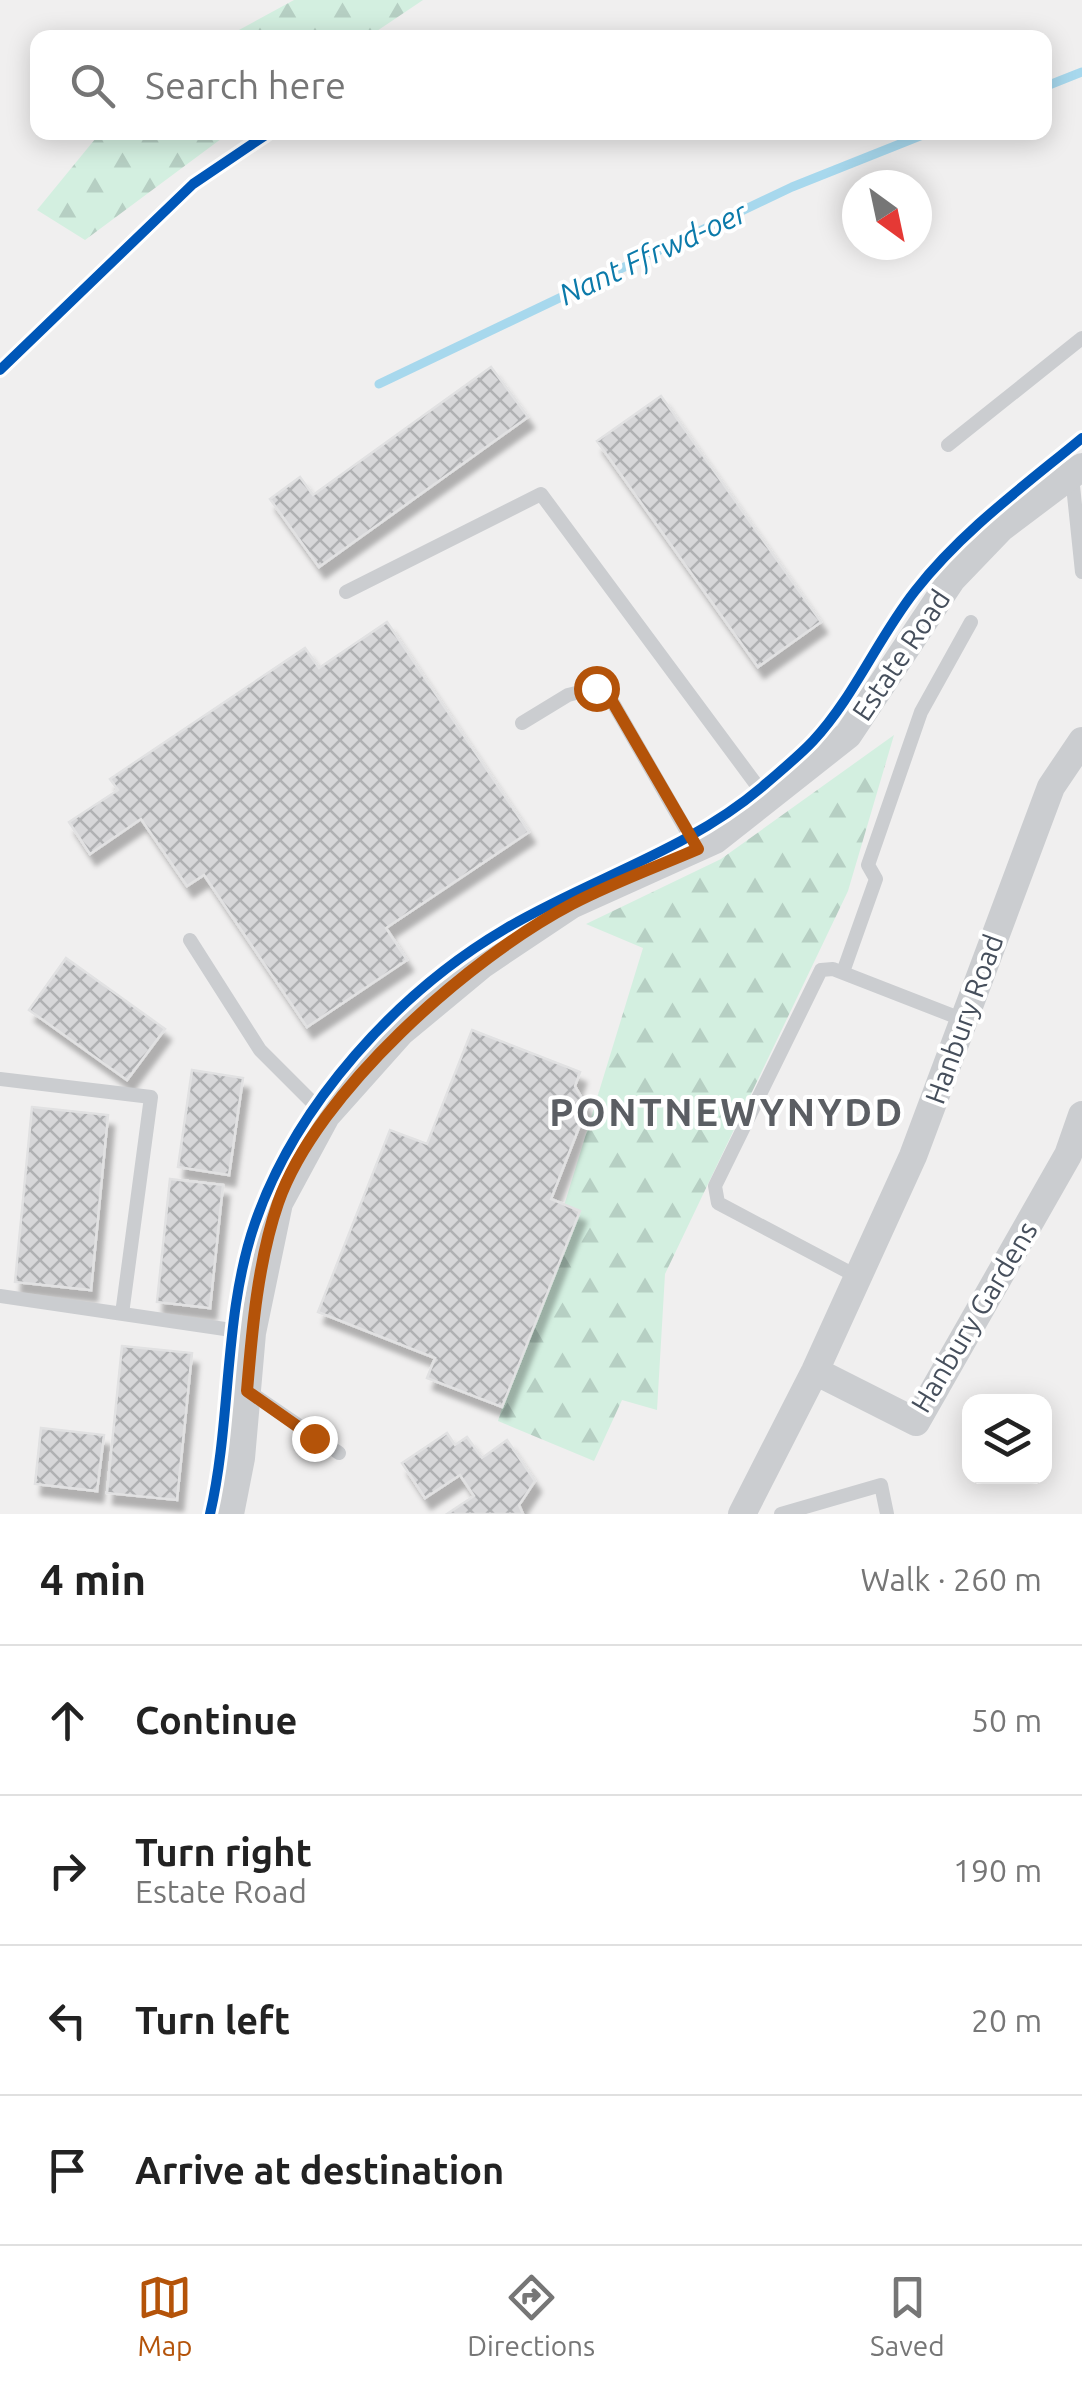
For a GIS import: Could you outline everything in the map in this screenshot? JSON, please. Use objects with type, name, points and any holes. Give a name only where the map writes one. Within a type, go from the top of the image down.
[{"type":"street","name":"Estate Road","points":[[230,1514],[252,1333],[278,1202],[326,1116],[401,1032],[482,964],[570,905],[698,849],[848,735],[952,579],[1001,528],[1077,472]]},
{"type":"street","name":"Hanbury Road","points":[[742,1514],[815,1371],[914,1156],[1050,787],[1082,742]]},
{"type":"street","name":"Hanbury Gardens","points":[[815,1371],[916,1422],[1068,1155],[1082,1116]]},
{"type":"lane","points":[[948,445],[1082,338]]},
{"type":"lane","points":[[1077,472],[1082,572]]},
{"type":"lane","points":[[346,592],[541,494],[768,799]]},
{"type":"lane","points":[[842,972],[876,879],[868,865],[921,712],[971,622]]},
{"type":"lane","points":[[522,723],[568,695],[596,688],[609,696],[698,849]]},
{"type":"lane","points":[[190,940],[260,1050],[326,1116]]},
{"type":"lane","points":[[858,1277],[718,1203],[715,1186],[821,970],[842,972],[964,1020]]},
{"type":"lane","points":[[0,1079],[151,1097],[122,1314]]},
{"type":"lane","points":[[0,1296],[252,1333]]},
{"type":"lane","points":[[247,1391],[340,1453]]},
{"type":"lane","points":[[781,1514],[881,1485],[888,1514]]},
{"type":"green space","points":[[294,0],[423,0],[378,30],[239,30]]},
{"type":"green space","points":[[94,140],[220,140],[85,240],[37,210]]},
{"type":"green space","points":[[894,735],[848,891],[665,1274],[657,1410],[622,1400],[594,1461],[498,1421],[643,948],[586,924],[721,859]]},
{"type":"building","points":[[491,367],[528,417],[319,567],[270,499],[300,477],[313,495]]},
{"type":"building","points":[[661,396],[821,622],[758,667],[597,441]]},
{"type":"building","points":[[387,622],[529,832],[386,928],[407,960],[307,1027],[204,875],[187,886],[141,819],[90,854],[69,822],[118,790],[110,779],[305,648],[319,668]]},
{"type":"building","points":[[66,958],[165,1029],[127,1080],[29,1010]]},
{"type":"building","points":[[472,1030],[580,1072],[575,1086],[587,1107],[551,1199],[580,1211],[502,1407],[427,1378],[435,1358],[318,1312],[390,1130],[427,1144]]},
{"type":"building","points":[[192,1070],[243,1078],[229,1175],[178,1167]]},
{"type":"building","points":[[32,1107],[108,1115],[91,1290],[15,1282]]},
{"type":"building","points":[[170,1179],[223,1185],[210,1308],[157,1302]]},
{"type":"building","points":[[122,1346],[192,1353],[177,1500],[107,1493]]},
{"type":"building","points":[[41,1428],[104,1435],[97,1491],[35,1484]]},
{"type":"building","points":[[447,1433],[455,1445],[467,1437],[482,1458],[507,1440],[535,1481],[519,1505],[523,1514],[447,1514],[474,1496],[460,1475],[425,1498],[402,1463]]},
{"type":"waterway","name":"Nant Ffrwd-oer","points":[[1052,84],[1082,72]]},
{"type":"waterway","name":"Nant Ffrwd-oer","points":[[379,384],[792,187],[910,140]]},
{"type":"cycle path","points":[[0,370],[193,184],[258,140]]},
{"type":"cycle path","points":[[210,1514],[222,1441],[232,1330],[255,1223],[296,1136],[355,1055],[390,1018],[465,955],[537,911],[702,829],[762,787],[828,724],[902,609],[933,569],[994,510],[1082,438]]},
{"type":"district","name":"PONTNEWYNYDD","points":[[727,1113]]},
{"type":"route","points":[[314,1438],[247,1391],[252,1333],[278,1202],[326,1116],[401,1032],[482,964],[570,905],[698,849],[609,696],[596,688]]}]
